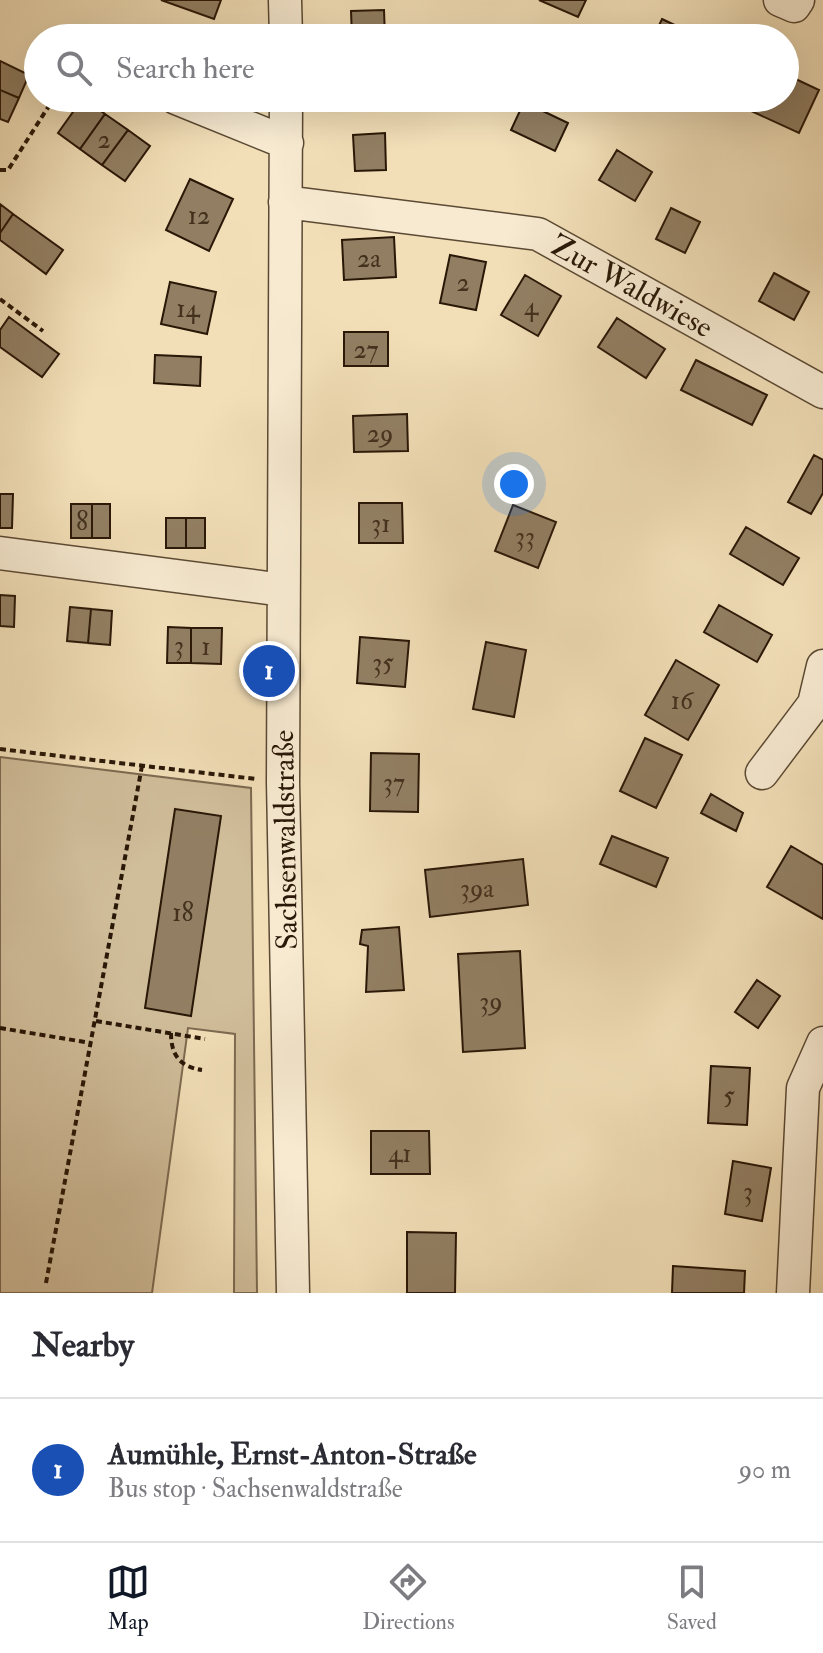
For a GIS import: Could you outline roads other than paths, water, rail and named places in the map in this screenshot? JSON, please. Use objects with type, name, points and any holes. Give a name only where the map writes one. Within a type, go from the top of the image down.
[{"type":"street","points":[[285,0],[286,24]]},
{"type":"street","points":[[780,0],[794,6],[798,0]]},
{"type":"street","points":[[211,112],[287,143]]},
{"type":"street","name":"Sachsenwaldstraße","points":[[286,112],[283,782],[293,1293]]},
{"type":"street","name":"Zur Waldwiese","points":[[285,202],[538,234],[823,392]]},
{"type":"street","points":[[0,553],[283,590]]},
{"type":"street","points":[[762,773],[814,704],[823,666]]},
{"type":"street","points":[[793,1293],[803,1088],[823,1043]]},
{"type":"place","name":"Aumühle, Ernst-Anton-Straße","points":[[269,671]]}]
